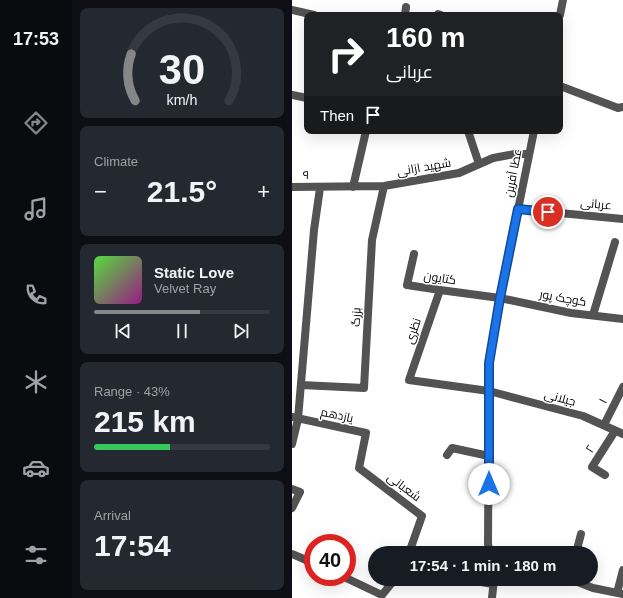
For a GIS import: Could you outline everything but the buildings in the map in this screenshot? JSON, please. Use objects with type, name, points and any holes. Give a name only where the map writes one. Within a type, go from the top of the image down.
[{"type":"street","points":[[561,12],[563,0]]},
{"type":"street","points":[[292,10],[304,13]]},
{"type":"street","points":[[563,87],[618,108],[623,107]]},
{"type":"street","points":[[292,95],[304,97]]},
{"type":"street","points":[[353,187],[365,134]]},
{"type":"street","points":[[469,134],[479,164]]},
{"type":"street","name":"عطا آفرین","points":[[488,546],[489,363],[500,298],[533,134]]},
{"type":"street","name":"شهید ازانی","points":[[320,188],[384,186],[459,173],[494,158],[515,154],[529,154]]},
{"type":"street","name":"بزرگ","points":[[301,385],[364,388],[372,240],[384,186]]},
{"type":"street","name":"۹","points":[[292,187],[320,188]]},
{"type":"street","points":[[292,444],[301,385],[314,230],[320,188]]},
{"type":"street","name":"عربانی","points":[[518,209],[623,219]]},
{"type":"street","points":[[593,315],[615,242]]},
{"type":"street","name":"کتایون","points":[[414,254],[408,285],[500,298]]},
{"type":"street","name":"نظری","points":[[440,290],[409,380],[489,391]]},
{"type":"street","name":"کوچک پور","points":[[500,298],[571,313],[623,319]]},
{"type":"street","name":"۱","points":[[604,425],[623,387]]},
{"type":"street","name":"جیلانی","points":[[489,391],[583,416],[619,432]]},
{"type":"street","name":"یازدهم","points":[[295,418],[366,433],[359,468]]},
{"type":"street","name":"۲","points":[[605,475],[592,467],[619,432]]},
{"type":"street","points":[[447,454],[452,448],[489,456]]},
{"type":"street","name":"شعبانی","points":[[359,468],[422,516],[411,546]]},
{"type":"street","points":[[292,489],[300,492],[292,508]]},
{"type":"street","points":[[578,546],[582,534]]},
{"type":"street","points":[[292,554],[304,559]]},
{"type":"street","points":[[588,586],[620,594],[623,570]]},
{"type":"street","points":[[356,583],[382,595],[389,586]]},
{"type":"street","points":[[492,598],[494,586]]},
{"type":"route","points":[[489,484],[489,363],[500,298],[518,209],[548,212]]}]
